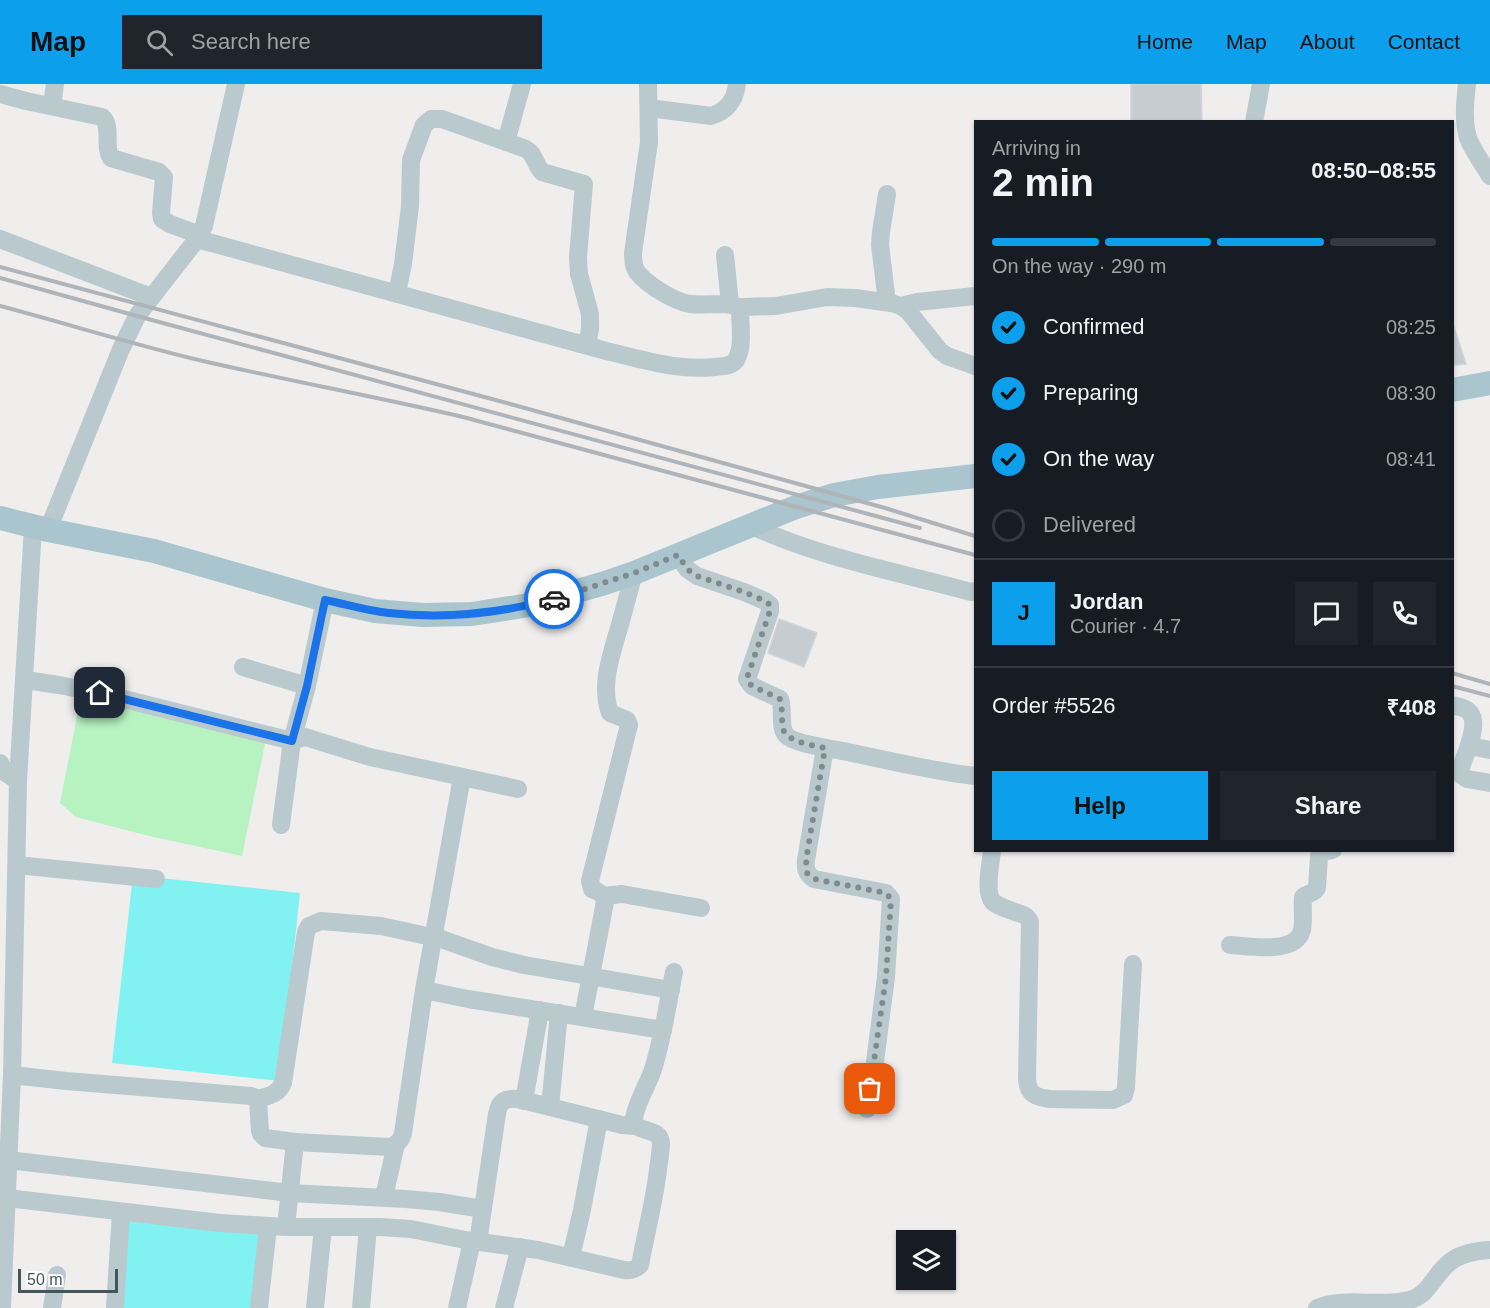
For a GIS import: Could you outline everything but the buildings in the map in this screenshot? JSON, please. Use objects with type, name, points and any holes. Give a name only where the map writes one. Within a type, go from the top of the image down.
[{"type":"main road","points":[[1454,390],[1490,382]]},
{"type":"main road","points":[[0,518],[154,551],[325,600],[390,613],[472,614],[551,600],[634,573],[796,507],[834,495],[902,484],[974,476]]},
{"type":"street","points":[[52,106],[55,84]]},
{"type":"street","points":[[2,1308],[8,1160],[4,1141],[12,1075],[8,914],[17,865],[18,781],[40,528],[137,316],[199,237],[208,210],[236,84]]},
{"type":"street","points":[[506,142],[522,84]]},
{"type":"street","points":[[648,84],[647,157],[633,253],[635,267],[652,285],[683,302],[736,306],[776,306],[827,297],[855,298],[894,304],[974,296]]},
{"type":"street","points":[[649,108],[711,116],[720,113],[728,106],[737,84]]},
{"type":"street","points":[[1254,120],[1261,84]]},
{"type":"street","points":[[1467,84],[1465,104],[1468,136],[1490,176]]},
{"type":"street","points":[[0,94],[96,115],[105,119],[107,152],[111,158],[162,174],[164,177],[162,219],[199,237],[669,366],[694,369],[726,366],[737,358],[740,310],[736,306],[725,255]]},
{"type":"street","points":[[397,293],[410,206],[411,160],[424,125],[431,119],[442,119],[529,151],[542,172],[584,184],[578,256],[579,274],[590,314],[587,345]]},
{"type":"street","points":[[887,194],[880,245],[894,304]]},
{"type":"street","points":[[0,239],[151,297]]},
{"type":"street","points":[[894,304],[908,311],[940,351],[947,356],[974,366]]},
{"type":"street","points":[[752,526],[789,542],[830,555],[974,592]]},
{"type":"street","points":[[678,555],[687,569],[697,576],[768,602],[770,611],[748,675],[748,682],[780,699],[783,730],[787,736],[825,748],[936,771],[974,776]]},
{"type":"street","points":[[634,573],[610,659],[606,693],[609,713],[627,720],[629,725],[590,881],[592,889],[604,896],[622,894],[701,908]]},
{"type":"street","points":[[281,825],[292,741],[307,686],[325,600]]},
{"type":"street","points":[[243,667],[307,686]]},
{"type":"street","points":[[25,680],[100,693],[292,741],[305,737],[370,758],[518,789]]},
{"type":"street","points":[[1454,706],[1465,709],[1471,714],[1473,722],[1469,746],[1461,766],[1461,775],[1467,779],[1490,783]]},
{"type":"street","points":[[1469,746],[1490,750]]},
{"type":"street","points":[[825,748],[806,860],[807,873],[814,879],[886,893],[891,899],[886,977],[876,1060],[867,1109]]},
{"type":"street","points":[[0,764],[6,773],[18,781]]},
{"type":"street","points":[[256,1098],[260,1131],[265,1138],[295,1142],[389,1147],[400,1141],[462,777]]},
{"type":"street","points":[[992,852],[989,889],[992,900],[1000,907],[1025,915],[1030,922],[1028,1090],[1042,1098],[1050,1099],[1113,1100],[1124,1095],[1133,964]]},
{"type":"street","points":[[1230,945],[1280,946],[1297,940],[1302,931],[1303,897],[1317,888],[1319,856],[1322,852]]},
{"type":"street","points":[[17,865],[156,879]]},
{"type":"street","points":[[583,1017],[605,902],[604,896]]},
{"type":"street","points":[[12,1075],[256,1098],[276,1093],[283,1083],[306,932],[309,926],[321,921],[344,922],[381,926],[434,937],[508,962],[591,976],[672,981],[654,1066],[634,1120],[636,1126]]},
{"type":"street","points":[[424,990],[663,1030]]},
{"type":"street","points":[[524,1101],[540,1010]]},
{"type":"street","points":[[550,1107],[559,1013]]},
{"type":"street","points":[[7,1198],[268,1227],[411,1229],[475,1241],[520,1247],[633,1270],[640,1265],[656,1186],[661,1144],[657,1133],[636,1126],[622,1125],[524,1101],[507,1099],[500,1103],[483,1209],[475,1241],[457,1308]]},
{"type":"street","points":[[571,1257],[599,1119]]},
{"type":"street","points":[[286,1227],[295,1142]]},
{"type":"street","points":[[384,1197],[396,1144]]},
{"type":"street","points":[[8,1160],[290,1193],[384,1197],[483,1209]]},
{"type":"street","points":[[115,1308],[121,1212]]},
{"type":"street","points":[[258,1308],[268,1227]]},
{"type":"street","points":[[315,1308],[323,1227]]},
{"type":"street","points":[[361,1308],[368,1227]]},
{"type":"street","points":[[504,1308],[520,1247]]},
{"type":"street","points":[[1317,1308],[1339,1303],[1410,1300],[1427,1289],[1451,1260],[1467,1254],[1490,1250]]},
{"type":"street","points":[[52,1308],[57,1275]]},
{"type":"green space","points":[[82,691],[268,729],[242,856],[149,836],[76,817],[60,803]]},
{"type":"water","points":[[133,875],[300,893],[280,1081],[112,1063]]},
{"type":"water","points":[[122,1221],[260,1229],[255,1308],[117,1308]]},
{"type":"railway","points":[[0,267],[514,405],[885,508],[974,536]]},
{"type":"railway","points":[[0,278],[920,528]]},
{"type":"railway","points":[[0,306],[203,361],[463,417],[974,555]]},
{"type":"railway","points":[[1454,674],[1490,684]]},
{"type":"railway","points":[[1454,687],[1490,696]]},
{"type":"way so far","points":[[554,599],[634,573],[678,555],[687,569],[697,576],[744,592],[770,605],[770,611],[747,678],[748,682],[780,699],[783,730],[787,736],[825,748],[806,860],[807,873],[814,879],[886,893],[891,899],[886,977],[870,1089]]},
{"type":"route","points":[[100,693],[292,741],[307,686],[325,600],[375,611],[423,615],[489,612],[554,599]]}]
